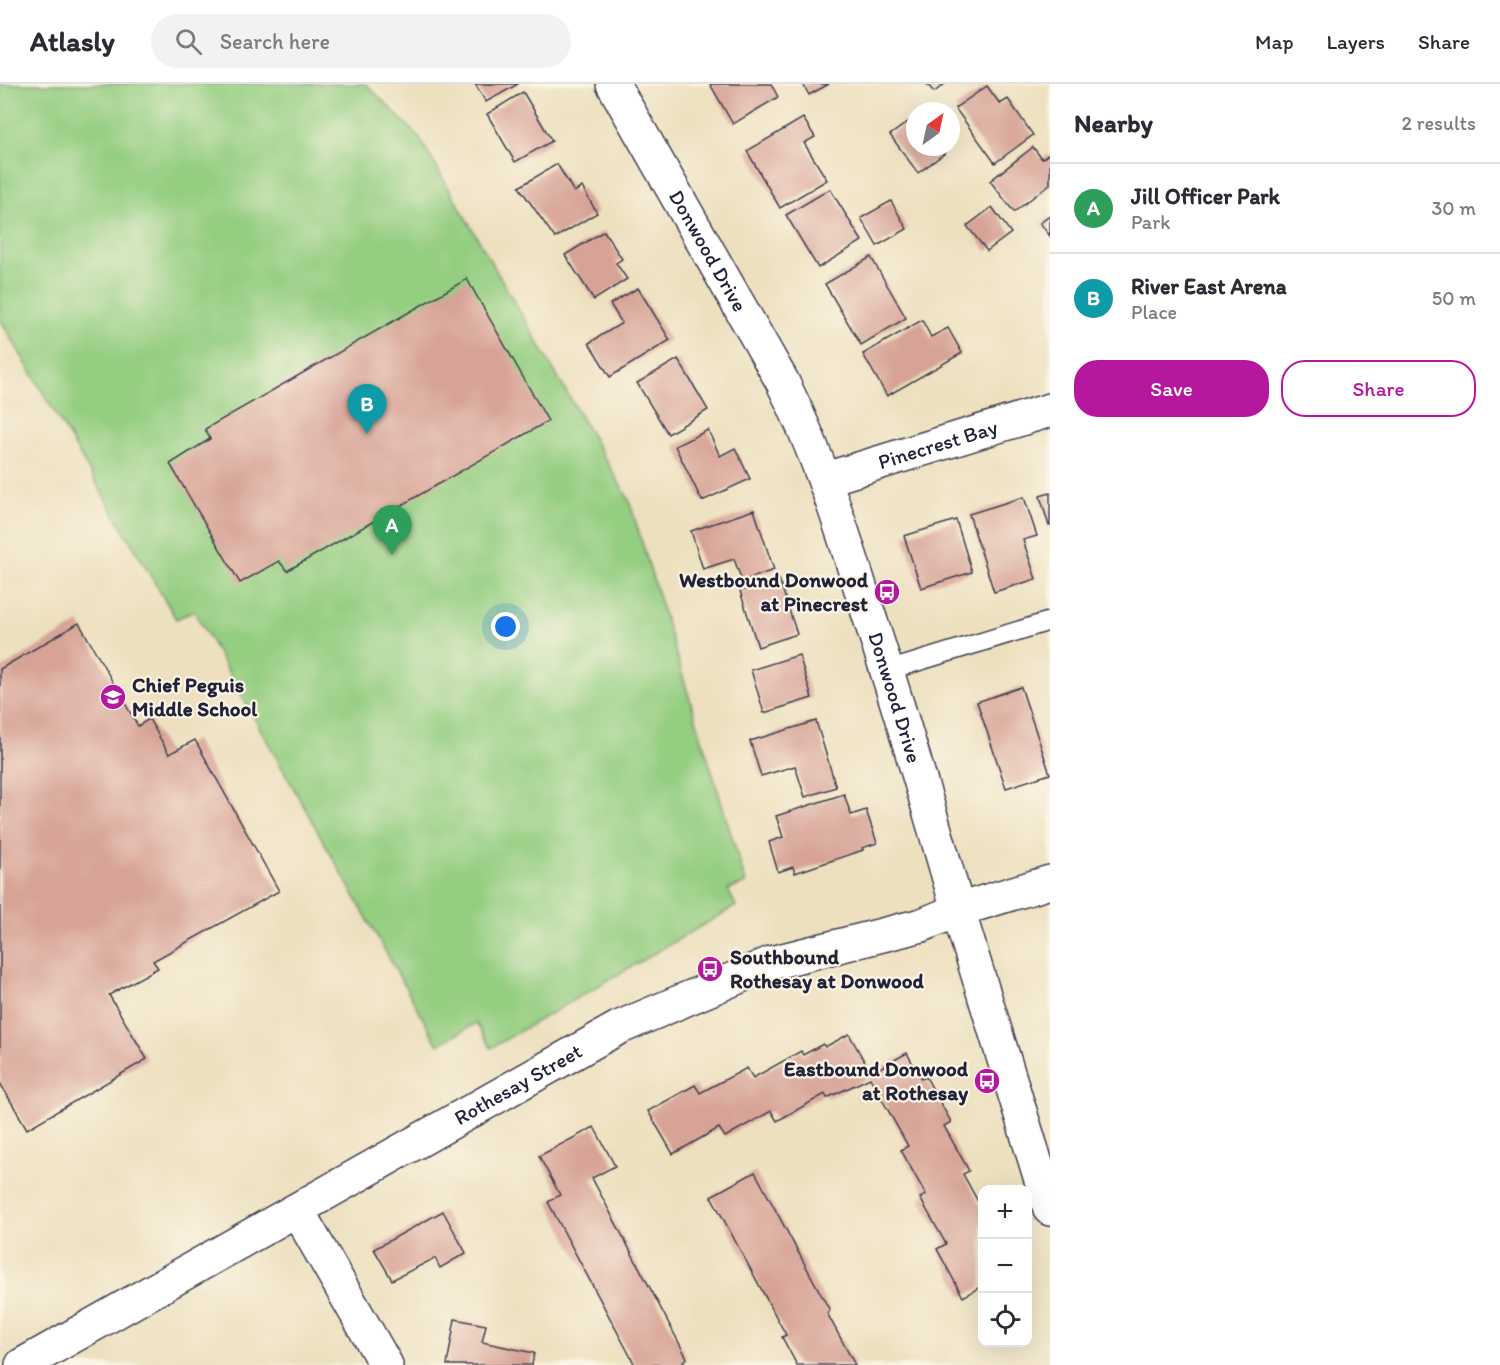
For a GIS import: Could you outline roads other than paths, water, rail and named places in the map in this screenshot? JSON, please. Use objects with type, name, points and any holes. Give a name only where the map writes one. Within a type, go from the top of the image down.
[{"type":"street","name":"Donwood Drive","points":[[613,84],[782,381],[807,431],[826,479],[887,671],[958,910],[1040,1141],[1050,1209]]},
{"type":"street","name":"Pinecrest Bay","points":[[826,479],[1050,410]]},
{"type":"street","name":"Rothesay Street","points":[[22,1365],[618,1028],[771,963],[922,925],[958,910],[1050,882]]},
{"type":"street","points":[[297,1210],[386,1365]]},
{"type":"lane","points":[[887,671],[1050,621]]},
{"type":"place","name":"River East Arena","points":[[367,434]]},
{"type":"place","name":"Jill Officer Park","points":[[392,555]]},
{"type":"place","name":"Westbound Donwood at Pinecrest","points":[[887,592]]},
{"type":"place","name":"Chief Peguis Middle School","points":[[113,697]]},
{"type":"place","name":"Southbound Rothesay at Donwood","points":[[710,969]]},
{"type":"place","name":"Eastbound Donwood at Rothesay","points":[[987,1081]]}]
